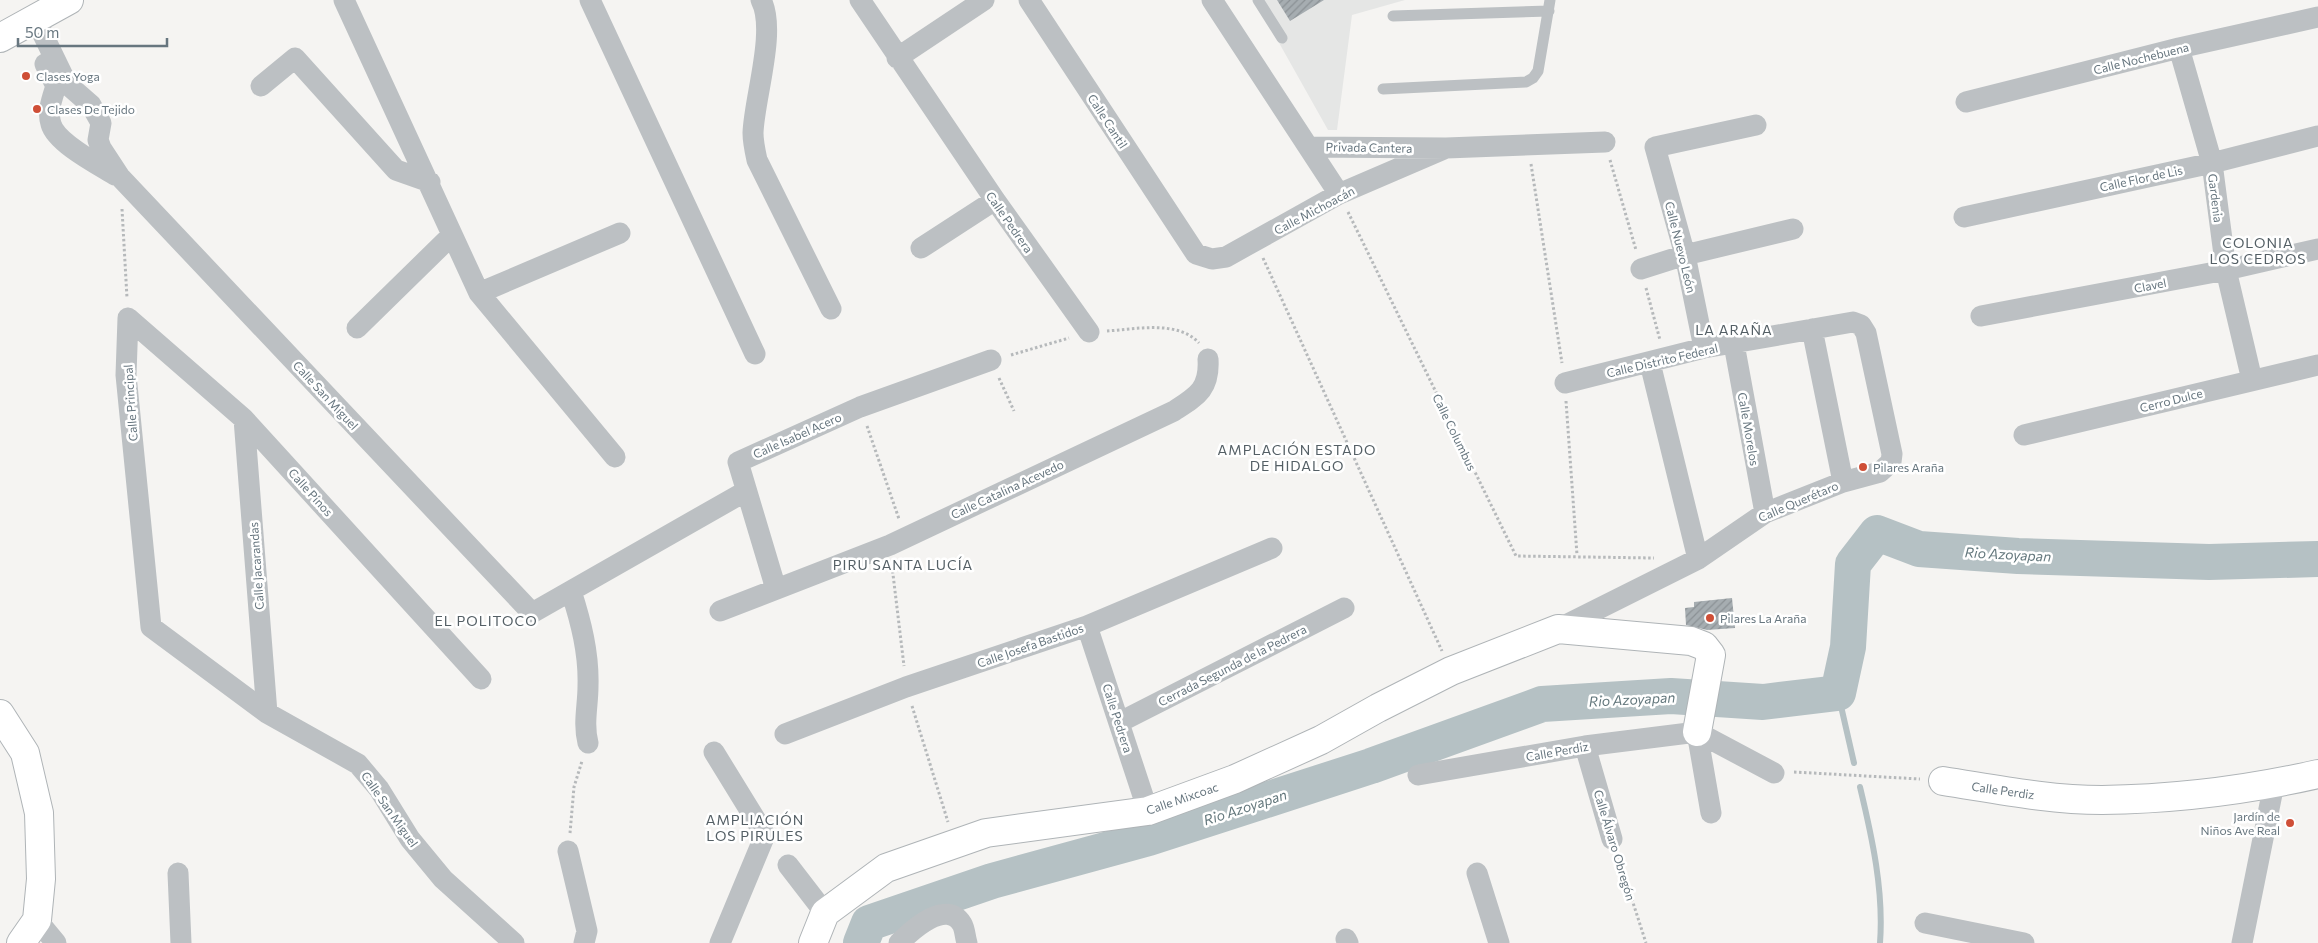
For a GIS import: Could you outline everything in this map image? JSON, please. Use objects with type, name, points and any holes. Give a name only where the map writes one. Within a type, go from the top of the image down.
[{"type":"street","points":[[0,38],[69,0]]},
{"type":"street","points":[[344,0],[430,182],[479,293],[615,457]]},
{"type":"street","points":[[590,0],[755,354]]},
{"type":"street","points":[[761,0],[764,5],[766,34],[753,134],[756,160],[831,308]]},
{"type":"street","name":"Calle Pedrera","points":[[860,0],[897,58],[1089,332]]},
{"type":"street","points":[[897,58],[984,0]]},
{"type":"street","name":"Calle Cantil","points":[[1029,0],[1187,241]]},
{"type":"street","name":"Privada Cantera","points":[[1212,0],[1308,147],[1446,148],[1605,142]]},
{"type":"street","name":"Calle Nochebuena","points":[[1966,102],[2179,48],[2318,17]]},
{"type":"street","name":"Calle San Miguel","points":[[30,21],[62,85],[91,105],[101,123],[98,140],[101,148],[120,177],[532,613],[572,591]]},
{"type":"street","name":"Gardenia","points":[[2179,48],[2212,162],[2226,270],[2252,380]]},
{"type":"street","points":[[261,86],[295,58],[396,170],[430,182]]},
{"type":"street","name":"Calle San Miguel","points":[[62,85],[49,107],[51,126],[72,149],[120,177]]},
{"type":"street","name":"Calle Nuevo León","points":[[1704,348],[1685,255],[1655,147],[1756,126]]},
{"type":"street","name":"Calle Flor de Lis","points":[[1964,217],[2212,162],[2318,136]]},
{"type":"street","points":[[72,149],[89,146],[98,140]]},
{"type":"street","points":[[1308,147],[1339,194]]},
{"type":"street","name":"Calle Michoacán","points":[[1187,241],[1196,254],[1212,259],[1226,257],[1339,194],[1446,148]]},
{"type":"street","points":[[921,248],[995,200]]},
{"type":"street","points":[[1641,269],[1685,255],[1793,229]]},
{"type":"street","points":[[479,293],[620,232]]},
{"type":"street","points":[[357,328],[452,235]]},
{"type":"street","name":"Clavel","points":[[1981,316],[2226,270],[2318,249]]},
{"type":"street","name":"Calle Pinos","points":[[128,318],[244,419],[482,679]]},
{"type":"street","name":"Calle Principal","points":[[128,318],[126,375],[151,627]]},
{"type":"street","name":"Calle Distrito Federal","points":[[1565,383],[1704,348],[1847,322],[1861,325],[1866,333],[1892,454],[1891,462],[1880,472]]},
{"type":"street","points":[[1812,329],[1843,482]]},
{"type":"street","name":"Calle Morelos","points":[[1734,344],[1764,513]]},
{"type":"street","name":"Calle Catalina Acevedo","points":[[720,611],[898,540],[1174,411],[1202,390],[1209,376],[1208,359]]},
{"type":"street","name":"Calle Isabel Acero","points":[[746,491],[738,462],[860,407],[991,360]]},
{"type":"street","points":[[1650,363],[1698,559]]},
{"type":"street","name":"Cerro Dulce","points":[[2024,436],[2318,365]]},
{"type":"street","name":"Calle Jacarandas","points":[[244,419],[267,713]]},
{"type":"street","name":"Calle Querétaro","points":[[1558,629],[1698,559],[1764,513],[1843,482],[1880,472]]},
{"type":"street","points":[[588,743],[584,727],[588,685],[585,636],[572,591],[746,491],[776,589]]},
{"type":"street","name":"Calle Josefa Bastidos","points":[[785,734],[906,687],[1087,626],[1272,548]]},
{"type":"street","name":"Cerrada Segunda de la Pedrera","points":[[1120,722],[1344,608]]},
{"type":"street","name":"Calle Pedrera","points":[[1087,626],[1148,811]]},
{"type":"street","name":"Calle San Miguel","points":[[151,627],[267,713],[358,764],[379,789],[410,839],[443,879],[514,943]]},
{"type":"street","points":[[1558,629],[1691,641],[1704,646],[1711,655],[1697,732],[1711,813]]},
{"type":"street","name":"Calle Mixcoac","points":[[825,913],[886,868],[986,833],[1148,811],[1235,779],[1321,740],[1378,708],[1451,671],[1558,629]]},
{"type":"street","points":[[0,714],[24,753],[39,814],[40,879],[37,920],[21,943]]},
{"type":"street","points":[[1697,732],[1774,772]]},
{"type":"street","name":"Calle Perdiz","points":[[1418,775],[1586,746],[1697,732]]},
{"type":"street","name":"Calle Álvaro Obregón","points":[[1586,746],[1612,839]]},
{"type":"street","points":[[714,752],[765,835],[720,943]]},
{"type":"street","name":"Calle Perdiz","points":[[1943,781],[2022,793],[2101,800],[2212,792],[2274,784],[2318,774]]},
{"type":"street","points":[[2242,943],[2274,784]]},
{"type":"street","points":[[568,851],[588,931],[584,943]]},
{"type":"street","points":[[788,865],[825,913],[813,943]]},
{"type":"street","points":[[178,873],[181,943]]},
{"type":"street","points":[[1477,873],[1499,943]]},
{"type":"street","points":[[899,943],[922,922],[939,915],[954,917],[964,933]]},
{"type":"street","points":[[37,920],[56,943]]},
{"type":"street","points":[[1925,922],[2024,943]]},
{"type":"lane","points":[[1258,0],[1282,38]]},
{"type":"lane","points":[[1384,89],[1526,82],[1533,78],[1538,71],[1549,6],[1392,16]]},
{"type":"path","points":[[1528,146],[1565,383],[1577,555]]},
{"type":"path","points":[[120,177],[128,318]]},
{"type":"path","name":"Calle Columbus","points":[[1339,194],[1516,556],[1577,555],[1661,558]]},
{"type":"path","points":[[1255,242],[1451,671]]},
{"type":"path","points":[[1014,411],[991,360],[1089,332],[1147,329],[1176,330],[1193,336],[1201,345],[1208,359]]},
{"type":"path","points":[[860,407],[898,540],[906,687],[956,844]]},
{"type":"path","points":[[568,851],[574,787],[588,743]]},
{"type":"path","points":[[1774,772],[1811,771],[1943,781]]},
{"type":"path","name":"Calle Álvaro Obregón","points":[[1612,839],[1646,943]]},
{"type":"shaded area","points":[[1255,0],[1405,0],[1352,15],[1337,130],[1328,130]]},
{"type":"building","points":[[1277,0],[1324,0],[1290,21]]},
{"type":"building","name":"Pilares La Araña","points":[[1732,598],[1735,628],[1707,630],[1686,625],[1685,608],[1694,607],[1694,602]]},
{"type":"waterway","name":"Rio Azoyapan","points":[[861,943],[869,923],[992,881],[1149,838],[1371,766],[1542,704],[1671,696],[1763,702],[1838,693],[1848,647],[1853,564],[1877,533],[1919,549],[2018,556],[2209,562],[2318,559]]},
{"type":"waterway","points":[[1838,693],[1854,763]]},
{"type":"waterway","points":[[1860,787],[1873,845],[1879,884],[1880,943]]},
{"type":"place","name":"Clases Yoga","points":[[26,76]]},
{"type":"place","name":"Clases De Tejido","points":[[37,109]]},
{"type":"place","name":"Pilares Araña","points":[[1863,467]]},
{"type":"place","name":"Pilares La Araña","points":[[1710,618]]},
{"type":"place","name":"Jardín de Niños Ave Real","points":[[2290,823]]},
{"type":"district","name":"COLONIA LOS CEDROS","points":[[2258,250]]},
{"type":"district","name":"LA ARAÑA","points":[[1734,329]]},
{"type":"district","name":"AMPLACIÓN ESTADO DE HIDALGO","points":[[1297,458]]},
{"type":"district","name":"PIRU SANTA LUCÍA","points":[[903,564]]},
{"type":"district","name":"EL POLITOCO","points":[[486,620]]},
{"type":"district","name":"AMPLIACIÓN LOS PIRULES","points":[[755,828]]}]
